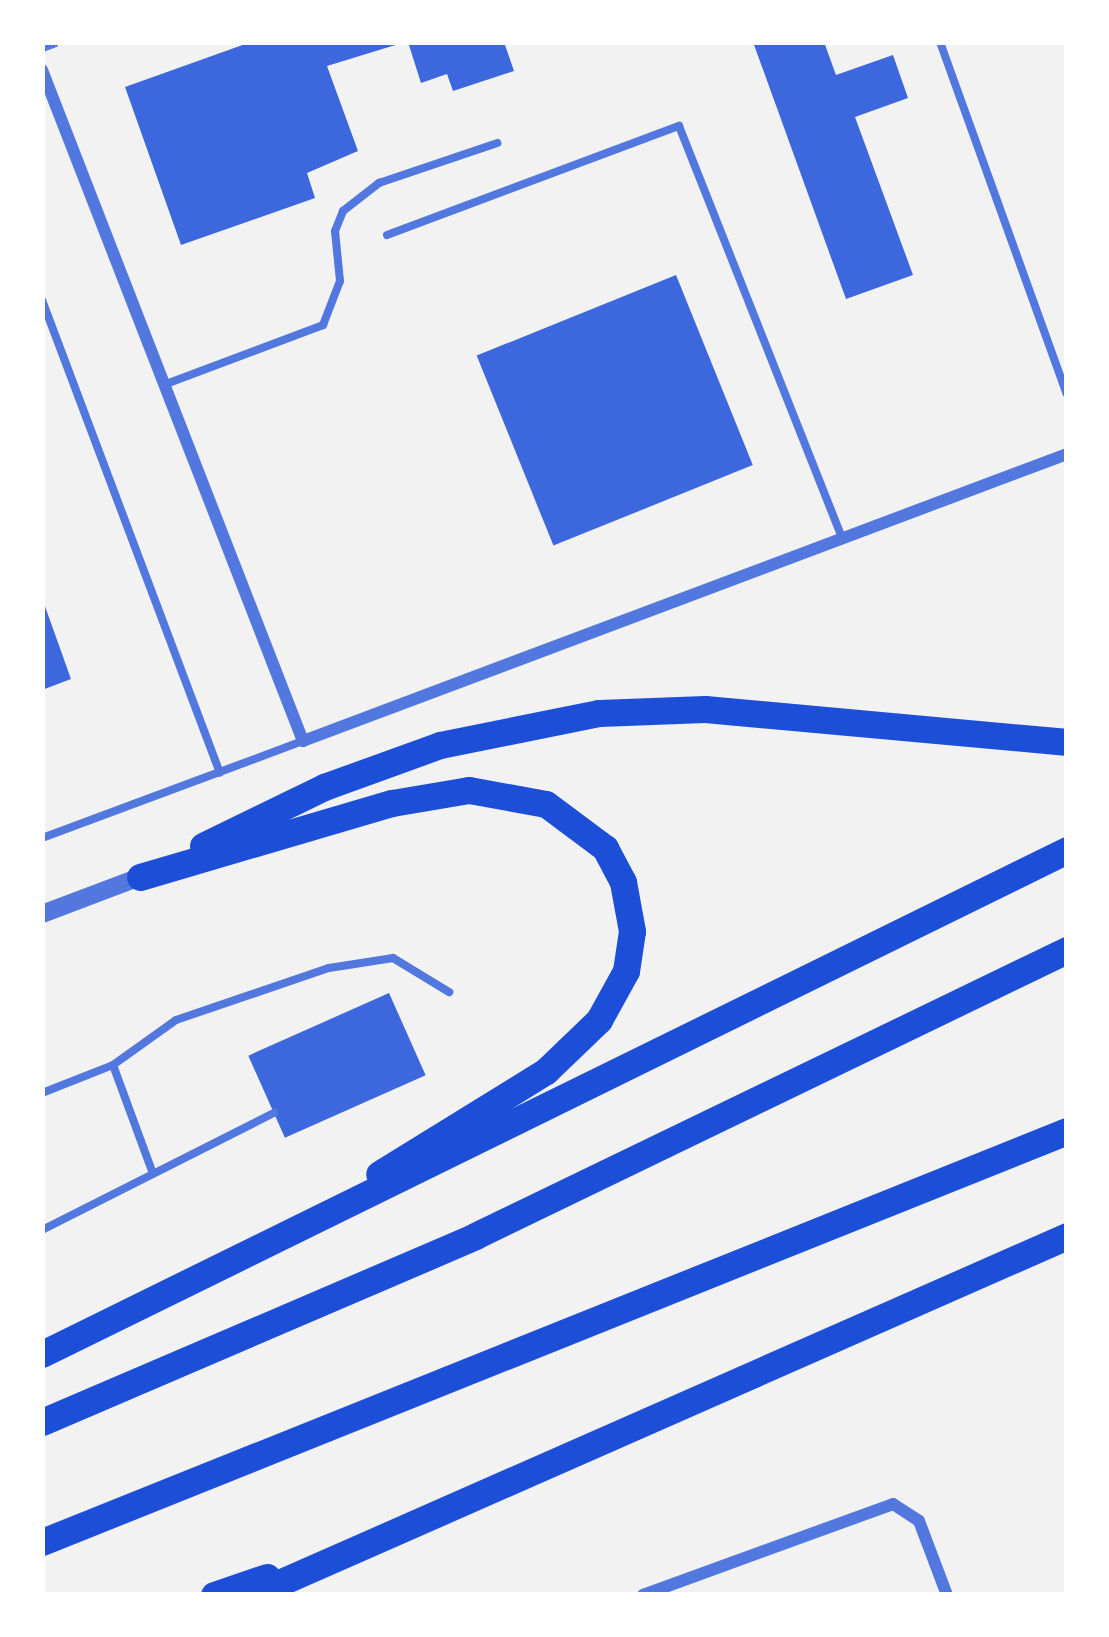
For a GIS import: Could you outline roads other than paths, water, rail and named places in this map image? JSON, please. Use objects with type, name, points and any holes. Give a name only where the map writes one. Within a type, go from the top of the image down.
[{"type":"highway","points":[[140,877],[386,764],[568,717],[705,709],[1067,742]]},
{"type":"highway","points":[[140,877],[392,802],[470,790],[521,795],[570,816],[605,848],[623,882],[632,931],[626,971],[578,1045],[264,1246]]},
{"type":"highway","points":[[42,1354],[1067,850]]},
{"type":"highway","points":[[42,1422],[459,1243],[1067,950]]},
{"type":"highway","points":[[42,1542],[1067,1131]]},
{"type":"highway","points":[[251,1595],[322,1558],[1067,1236]]},
{"type":"highway","points":[[1027,1254],[1067,1249]]},
{"type":"highway","points":[[214,1595],[322,1558]]},
{"type":"street","points":[[42,46],[53,42]]},
{"type":"street","points":[[42,70],[303,740],[1067,454]]},
{"type":"street","points":[[42,914],[140,877]]},
{"type":"street","points":[[643,1595],[880,1505],[910,1510],[947,1595]]},
{"type":"lane","points":[[940,42],[1067,394]]},
{"type":"lane","points":[[387,235],[680,126],[842,539]]},
{"type":"lane","points":[[166,384],[323,325],[340,281],[334,232],[344,211],[380,183],[497,143]]},
{"type":"lane","points":[[42,301],[220,772]]},
{"type":"lane","points":[[42,838],[303,740]]},
{"type":"lane","points":[[42,1093],[113,1065],[176,1020],[329,968],[393,958],[449,992]]},
{"type":"lane","points":[[113,1065],[153,1174]]},
{"type":"lane","points":[[42,1230],[274,1113]]}]
